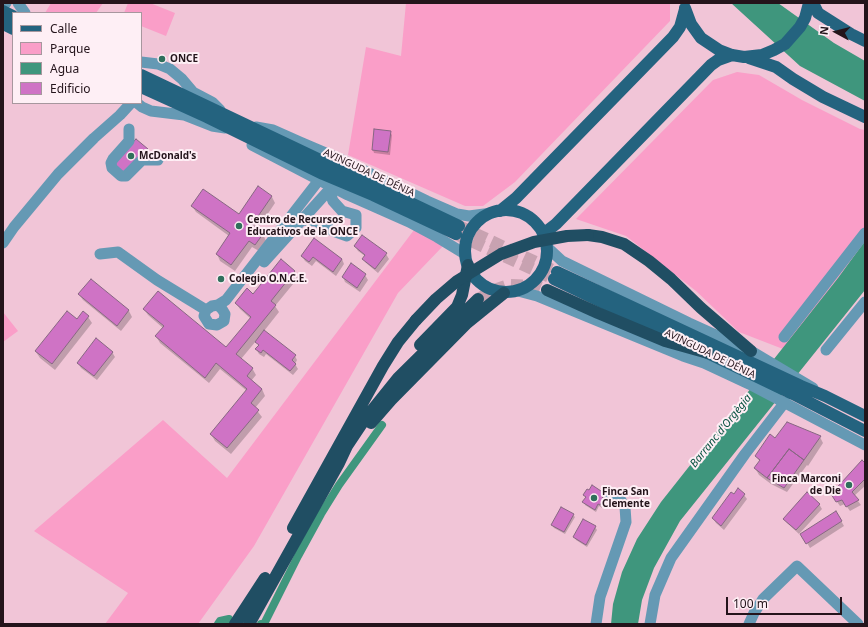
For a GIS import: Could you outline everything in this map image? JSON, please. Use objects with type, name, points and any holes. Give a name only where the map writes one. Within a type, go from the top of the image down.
[{"type":"highway","points":[[249,624],[383,366],[398,342],[436,299],[457,281],[501,254],[534,242],[567,236],[588,235],[602,237],[624,244],[671,278],[701,308],[751,350]]},
{"type":"highway","points":[[235,624],[265,578],[376,393],[400,365],[457,307],[462,295],[467,260]]},
{"type":"highway","points":[[548,290],[665,341],[708,353]]},
{"type":"highway","points":[[335,461],[391,400],[467,323],[504,293]]},
{"type":"highway","points":[[335,461],[382,396],[416,360],[478,300]]},
{"type":"highway","points":[[242,624],[265,578]]},
{"type":"main road","points":[[744,57],[762,55],[785,44],[796,32],[805,18],[810,4],[818,13],[865,41]]},
{"type":"main road","points":[[684,6],[691,24],[701,38],[719,50],[776,67],[822,97],[865,117]]},
{"type":"main road","points":[[496,212],[518,212],[533,220],[543,234],[547,247],[547,257],[544,268],[538,278],[529,286],[518,291],[504,293],[495,291],[482,284],[472,274],[467,260],[467,240],[470,233],[480,220],[496,212],[516,198],[673,37],[680,27],[684,6]]},
{"type":"main road","points":[[3,11],[12,16]]},
{"type":"main road","points":[[543,234],[556,224],[711,65],[718,60],[732,55]]},
{"type":"main road","name":"AVINGUDA DE DÉNIA","points":[[142,76],[173,96],[239,129],[458,230]]},
{"type":"main road","name":"AVINGUDA DE DÉNIA","points":[[142,87],[173,96],[228,116],[239,129]]},
{"type":"main road","name":"AVINGUDA DE DÉNIA","points":[[759,372],[708,353],[555,276],[759,372],[796,391],[865,431]]},
{"type":"main road","name":"AVINGUDA DE DÉNIA","points":[[796,391],[825,396],[865,416]]},
{"type":"street","points":[[18,3],[24,12]]},
{"type":"street","name":"AVINGUDA DE DÉNIA","points":[[142,62],[158,64],[174,72],[194,92],[212,102],[228,116]]},
{"type":"street","name":"AVINGUDA DE DÉNIA","points":[[142,74],[150,66],[158,64]]},
{"type":"street","points":[[157,112],[166,107],[173,96],[177,81],[177,77],[174,72]]},
{"type":"street","points":[[3,243],[14,226],[58,174],[130,104]]},
{"type":"street","name":"AVINGUDA DE DÉNIA","points":[[138,104],[142,107],[157,112],[184,115],[212,126],[239,129],[273,130],[340,159],[457,214],[469,216],[496,212]]},
{"type":"street","points":[[129,129],[129,141],[113,159],[111,163],[112,168],[122,176],[126,176],[142,160],[158,160]]},
{"type":"street","name":"AVINGUDA DE DÉNIA","points":[[239,129],[248,143],[319,180],[331,189],[409,222],[437,237],[467,260]]},
{"type":"street","points":[[220,307],[319,180]]},
{"type":"street","points":[[220,307],[331,189]]},
{"type":"street","points":[[302,220],[316,220],[347,236],[356,228],[356,215],[342,211],[333,202],[331,189]]},
{"type":"street","points":[[784,337],[865,233]]},
{"type":"street","name":"AVINGUDA DE DÉNIA","points":[[547,247],[562,261],[751,350],[759,372]]},
{"type":"street","points":[[100,254],[118,252],[157,280],[206,310]]},
{"type":"street","name":"AVINGUDA DE DÉNIA","points":[[518,291],[540,297],[683,356],[704,363],[759,372],[796,391],[831,426],[865,445]]},
{"type":"street","points":[[826,350],[865,302]]},
{"type":"street","points":[[212,306],[220,307],[225,314],[224,321],[213,326],[209,324],[204,316],[206,310],[212,306]]},
{"type":"street","points":[[650,624],[655,595],[671,558],[745,454],[796,391]]},
{"type":"street","name":"AVINGUDA DE DÉNIA","points":[[831,426],[846,430],[865,438]]},
{"type":"street","points":[[596,624],[600,597],[626,522],[625,507],[620,499],[610,497]]},
{"type":"street","points":[[749,624],[754,613],[764,599],[798,566],[858,624]]},
{"type":"green space","points":[[51,3],[103,3],[97,12],[46,12]]},
{"type":"green space","points":[[128,3],[150,3],[175,13],[166,36],[142,26],[142,12],[124,12]]},
{"type":"green space","points":[[406,3],[670,3],[670,21],[515,182],[483,206],[465,206],[348,155],[366,47],[401,56]]},
{"type":"green space","points":[[737,72],[759,75],[802,100],[860,129],[865,130],[865,241],[783,349],[739,332],[696,291],[626,236],[576,219],[713,80]]},
{"type":"green space","points":[[417,226],[443,246],[398,293],[254,546],[198,624],[105,624],[128,593],[34,531],[163,420],[227,478]]},
{"type":"green space","points":[[3,312],[18,331],[3,342]]},
{"type":"water","points":[[731,3],[778,3],[834,43],[865,61],[865,101],[800,66]]},
{"type":"water","name":"Barranc d'Orgègia","points":[[865,241],[865,290],[680,521],[654,568],[642,600],[638,624],[611,624],[613,604],[622,572],[637,539],[661,502],[838,278]]},
{"type":"building","points":[[374,129],[391,131],[388,152],[372,150]]},
{"type":"building","name":"McDonald's","points":[[136,139],[148,149],[127,172],[124,173],[113,164]]},
{"type":"building","points":[[258,186],[272,196],[252,225],[263,234],[255,245],[249,241],[231,265],[216,254],[230,233],[191,206],[203,189],[239,214]]},
{"type":"building","points":[[362,235],[387,253],[375,269],[362,259],[365,255],[354,246]]},
{"type":"building","points":[[314,238],[342,259],[333,272],[313,257],[309,262],[301,256]]},
{"type":"building","points":[[281,259],[295,271],[271,301],[276,305],[236,354],[253,368],[247,376],[262,389],[251,403],[259,410],[227,448],[210,434],[247,389],[216,363],[205,378],[155,336],[164,326],[143,309],[158,291],[226,347],[251,317],[235,303],[247,288],[253,294]]},
{"type":"building","points":[[351,263],[366,274],[357,288],[342,277]]},
{"type":"building","points":[[91,279],[129,310],[117,326],[78,294]]},
{"type":"building","points":[[67,311],[77,319],[83,311],[89,316],[52,364],[35,351]]},
{"type":"building","points":[[264,330],[296,355],[292,360],[296,364],[290,371],[263,350],[261,353],[255,349],[259,345],[255,342]]},
{"type":"building","points":[[96,338],[113,352],[94,376],[77,363]]},
{"type":"building","points":[[787,422],[821,436],[804,460],[789,449],[767,478],[754,468],[760,460],[755,456],[770,434],[775,438]]},
{"type":"building","points":[[789,449],[804,460],[784,488],[767,478]]},
{"type":"building","name":"Finca Marconi de Die","points":[[862,460],[865,463],[865,479],[852,492],[859,500],[846,507],[842,500],[836,502],[831,494]]},
{"type":"building","name":"Finca San Clemente","points":[[592,485],[604,493],[602,497],[604,499],[600,505],[598,504],[595,510],[582,502],[586,497],[583,495]]},
{"type":"building","points":[[738,488],[745,494],[721,526],[712,518],[731,492],[734,494]]},
{"type":"building","points":[[807,492],[820,504],[796,530],[783,519]]},
{"type":"building","points":[[561,507],[574,514],[564,532],[551,525]]},
{"type":"building","points":[[836,511],[842,521],[806,544],[800,534]]},
{"type":"building","points":[[583,519],[596,526],[586,545],[573,537]]},
{"type":"waterway","points":[[261,624],[264,624],[321,514],[339,485],[382,425]]},
{"type":"waterway","points":[[218,624],[220,621],[229,619]]},
{"type":"tunnel","points":[[459,226],[557,272]]},
{"type":"tunnel","points":[[456,234],[554,279]]},
{"type":"tunnel","points":[[478,299],[497,289],[509,285],[537,286],[547,290]]},
{"type":"place","name":"ONCE","points":[[162,59]]},
{"type":"place","name":"McDonald's","points":[[131,156]]},
{"type":"place","name":"Centro de Recursos Educativos de la ONCE","points":[[239,226]]},
{"type":"place","name":"Colegio O.N.C.E.","points":[[221,279]]},
{"type":"place","name":"Finca Marconi de Die","points":[[849,485]]},
{"type":"place","name":"Finca San Clemente","points":[[594,498]]}]
